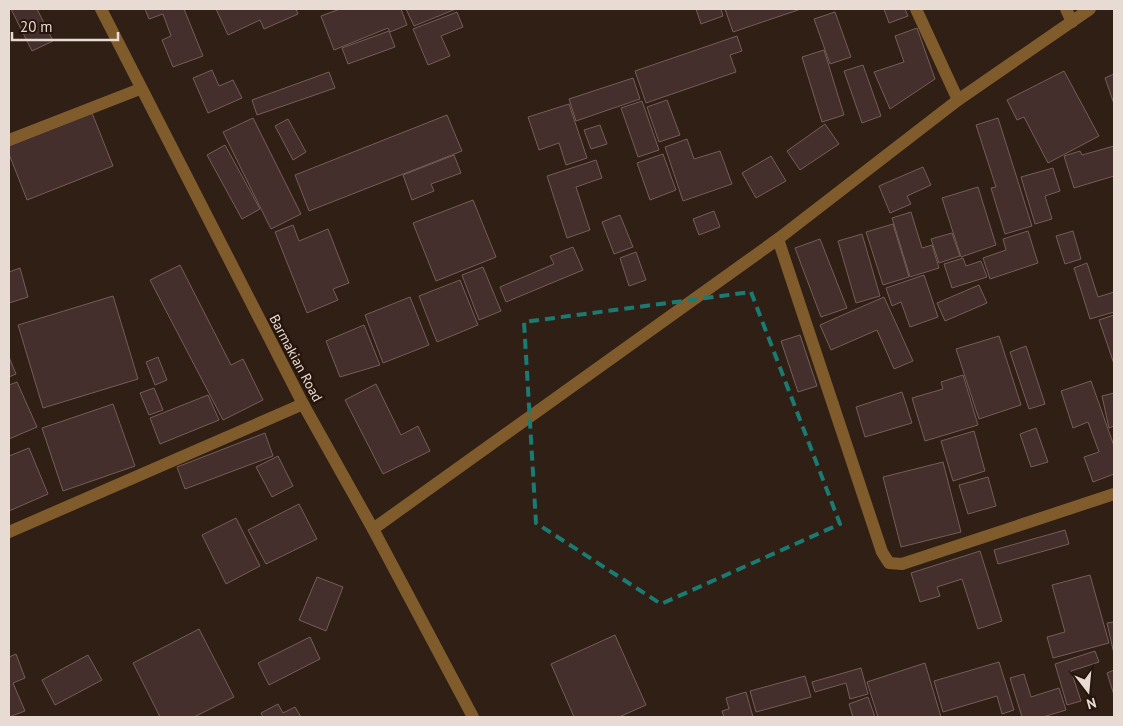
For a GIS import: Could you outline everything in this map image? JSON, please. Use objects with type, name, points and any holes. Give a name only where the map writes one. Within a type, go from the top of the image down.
[{"type":"street","name":"Barmakian Road","points":[[101,9],[140,89],[303,404],[373,529],[473,717]]},
{"type":"street","points":[[916,9],[958,100]]},
{"type":"street","points":[[1066,9],[1072,22]]},
{"type":"street","points":[[373,529],[778,239],[958,100],[1090,9]]},
{"type":"street","points":[[9,140],[140,89]]},
{"type":"street","points":[[778,239],[882,552],[889,563],[902,564],[1114,494]]},
{"type":"street","points":[[9,532],[303,404]]},
{"type":"highlighted area","points":[[751,292],[840,524],[661,604],[536,523],[524,322]]},
{"type":"building","points":[[11,9],[37,9],[53,41],[32,51]]},
{"type":"building","points":[[145,9],[184,9],[203,56],[173,67],[162,40],[171,36],[163,14],[149,19]]},
{"type":"building","points":[[216,9],[296,9],[298,14],[264,29],[260,20],[228,35]]},
{"type":"building","points":[[340,9],[401,9],[407,25],[390,32],[388,28],[334,50],[321,16]]},
{"type":"building","points":[[406,9],[456,9],[414,26]]},
{"type":"building","points":[[696,9],[721,9],[723,16],[701,24]]},
{"type":"building","points":[[725,9],[801,9],[733,32]]},
{"type":"building","points":[[884,9],[905,9],[908,16],[889,23]]},
{"type":"building","points":[[457,12],[463,27],[441,36],[450,56],[428,65],[413,29]]},
{"type":"building","points":[[835,12],[851,57],[830,64],[814,19]]},
{"type":"building","points":[[917,28],[935,79],[890,109],[874,72],[904,62],[895,36]]},
{"type":"building","points":[[389,31],[395,47],[348,64],[342,48]]},
{"type":"building","points":[[737,36],[742,51],[730,55],[736,72],[646,103],[635,71]]},
{"type":"building","points":[[824,50],[844,115],[822,122],[802,57]]},
{"type":"building","points":[[863,65],[881,116],[862,123],[844,71]]},
{"type":"building","points":[[212,70],[219,86],[233,80],[242,98],[208,113],[193,78]]},
{"type":"building","points":[[1064,71],[1099,136],[1048,163],[1024,117],[1017,120],[1007,100]]},
{"type":"building","points":[[329,72],[335,88],[257,115],[252,100]]},
{"type":"building","points":[[1114,74],[1114,104],[1105,78]]},
{"type":"building","points":[[633,78],[640,99],[576,121],[569,99]]},
{"type":"building","points":[[667,100],[680,135],[659,142],[647,107]]},
{"type":"building","points":[[642,101],[659,150],[638,157],[621,108]]},
{"type":"building","points":[[569,104],[587,158],[566,165],[559,143],[539,150],[528,117]]},
{"type":"building","points":[[92,113],[113,166],[27,200],[9,154],[9,146]]},
{"type":"building","points":[[447,115],[462,151],[309,211],[295,175]]},
{"type":"building","points":[[253,118],[301,214],[271,229],[223,132]]},
{"type":"building","points":[[998,118],[1032,226],[1005,234],[991,188],[996,187],[976,125]]},
{"type":"building","points":[[288,119],[306,152],[293,160],[275,126]]},
{"type":"building","points":[[825,124],[839,144],[800,170],[787,151]]},
{"type":"building","points":[[600,125],[607,144],[591,149],[584,130]]},
{"type":"building","points":[[687,139],[694,159],[720,151],[732,184],[683,201],[665,147]]},
{"type":"building","points":[[225,145],[260,209],[242,219],[207,155]]},
{"type":"building","points":[[1114,146],[1114,176],[1074,188],[1064,156],[1080,151],[1082,155]]},
{"type":"building","points":[[663,154],[676,190],[650,200],[637,163]]},
{"type":"building","points":[[454,155],[461,173],[431,184],[434,191],[412,200],[403,175]]},
{"type":"building","points":[[771,156],[786,181],[756,198],[742,173]]},
{"type":"building","points":[[596,160],[602,178],[576,187],[590,230],[567,238],[547,176]]},
{"type":"building","points":[[923,167],[931,185],[907,196],[911,204],[890,213],[879,186]]},
{"type":"building","points":[[1053,168],[1060,191],[1045,196],[1052,219],[1035,224],[1021,177]]},
{"type":"building","points":[[978,187],[996,245],[961,257],[942,198]]},
{"type":"building","points":[[473,200],[496,257],[436,281],[413,223]]},
{"type":"building","points":[[714,211],[720,227],[699,235],[693,219]]},
{"type":"building","points":[[911,212],[922,248],[932,245],[939,268],[910,277],[892,218]]},
{"type":"building","points":[[620,215],[633,247],[614,254],[602,222]]},
{"type":"building","points":[[893,224],[909,277],[883,285],[866,232]]},
{"type":"building","points":[[293,225],[299,241],[328,229],[349,283],[333,289],[338,300],[307,313],[275,232]]},
{"type":"building","points":[[1028,231],[1038,263],[990,279],[983,258],[1006,250],[1003,239]]},
{"type":"building","points":[[1073,231],[1081,259],[1065,264],[1056,236]]},
{"type":"building","points":[[952,233],[960,256],[939,263],[931,239]]},
{"type":"building","points":[[862,234],[880,296],[856,303],[838,241]]},
{"type":"building","points":[[820,239],[847,308],[821,317],[795,248]]},
{"type":"building","points":[[573,247],[583,270],[506,302],[500,287],[554,264],[550,256]]},
{"type":"building","points":[[636,252],[646,280],[629,286],[620,258]]},
{"type":"building","points":[[963,258],[966,266],[981,261],[987,277],[952,288],[944,264]]},
{"type":"building","points":[[1087,263],[1098,297],[1114,292],[1114,312],[1090,319],[1074,268]]},
{"type":"building","points":[[180,265],[231,365],[243,359],[263,400],[223,420],[150,280]]},
{"type":"building","points":[[483,267],[501,311],[479,320],[462,275]]},
{"type":"building","points":[[20,268],[28,297],[9,303],[9,272]]},
{"type":"building","points":[[924,275],[938,317],[910,327],[901,302],[892,306],[886,288]]},
{"type":"building","points":[[460,280],[478,325],[437,342],[419,296]]},
{"type":"building","points":[[979,285],[987,303],[945,321],[937,303]]},
{"type":"building","points":[[113,296],[138,379],[43,408],[18,325]]},
{"type":"building","points":[[410,297],[429,345],[383,363],[365,315]]},
{"type":"building","points":[[884,297],[913,361],[894,369],[877,330],[831,350],[820,325]]},
{"type":"building","points":[[1114,315],[1114,364],[1099,320]]},
{"type":"building","points":[[364,325],[380,365],[340,377],[326,341]]},
{"type":"building","points":[[800,335],[817,386],[798,392],[781,341]]},
{"type":"building","points":[[999,336],[1021,405],[979,419],[956,349]]},
{"type":"building","points":[[1026,346],[1045,404],[1029,409],[1010,352]]},
{"type":"building","points":[[9,357],[16,374],[9,377]]},
{"type":"building","points":[[158,357],[167,380],[155,385],[146,362]]},
{"type":"building","points":[[963,375],[978,425],[925,441],[912,398],[943,389],[941,382]]},
{"type":"building","points":[[1091,381],[1114,446],[1114,474],[1093,482],[1084,457],[1099,452],[1088,422],[1073,428],[1061,391]]},
{"type":"building","points":[[17,382],[37,427],[9,439],[9,385]]},
{"type":"building","points":[[376,384],[401,435],[418,426],[430,451],[383,474],[345,400]]},
{"type":"building","points":[[154,388],[163,410],[149,415],[140,393]]},
{"type":"building","points":[[902,392],[912,423],[865,437],[856,407]]},
{"type":"building","points":[[1114,393],[1114,426],[1109,428],[1102,396]]},
{"type":"building","points":[[208,395],[219,420],[160,444],[150,418]]},
{"type":"building","points":[[113,404],[135,466],[63,491],[42,428]]},
{"type":"building","points":[[1036,428],[1048,462],[1031,467],[1020,434]]},
{"type":"building","points":[[974,431],[985,471],[953,481],[941,441]]},
{"type":"building","points":[[265,433],[273,456],[185,489],[177,467]]},
{"type":"building","points":[[29,448],[48,494],[9,511],[9,456]]},
{"type":"building","points":[[278,456],[293,486],[272,497],[256,467]]},
{"type":"building","points":[[943,462],[961,532],[901,547],[883,477]]},
{"type":"building","points":[[988,477],[996,506],[968,514],[959,485]]},
{"type":"building","points":[[299,504],[317,539],[266,564],[248,530]]},
{"type":"building","points":[[236,518],[260,566],[226,584],[202,535]]},
{"type":"building","points":[[1065,530],[1069,544],[998,564],[994,550]]},
{"type":"building","points":[[980,551],[1002,621],[978,629],[962,579],[937,587],[940,596],[920,602],[911,573]]},
{"type":"building","points":[[1090,575],[1109,643],[1053,658],[1047,637],[1065,632],[1052,585]]},
{"type":"building","points":[[317,577],[343,587],[326,631],[299,620]]},
{"type":"building","points":[[1114,622],[1114,654],[1107,623]]},
{"type":"building","points":[[199,629],[234,697],[194,717],[160,717],[133,663]]},
{"type":"building","points":[[615,635],[646,705],[619,717],[574,717],[551,664]]},
{"type":"building","points":[[310,637],[320,659],[269,685],[258,663]]},
{"type":"building","points":[[1095,651],[1099,662],[1071,671],[1081,701],[1067,705],[1055,664]]},
{"type":"building","points":[[16,654],[25,678],[13,683],[25,711],[9,717],[9,657]]},
{"type":"building","points":[[88,655],[102,680],[55,705],[42,680]]},
{"type":"building","points":[[999,662],[1014,710],[1002,714],[997,696],[943,712],[934,681]]},
{"type":"building","points":[[925,663],[941,717],[878,717],[867,682]]},
{"type":"building","points":[[861,668],[868,694],[850,699],[846,683],[815,692],[812,682]]},
{"type":"building","points":[[1114,670],[1114,695],[1107,673]]},
{"type":"building","points":[[1024,674],[1031,697],[1059,688],[1066,710],[1043,717],[1022,717],[1010,678]]},
{"type":"building","points":[[805,676],[811,697],[756,712],[750,691]]},
{"type":"building","points":[[746,692],[753,717],[724,717],[722,711],[729,709],[726,698]]},
{"type":"building","points":[[868,697],[875,717],[853,717],[849,704]]},
{"type":"building","points":[[278,704],[283,713],[295,707],[301,717],[263,717],[261,713]]}]
